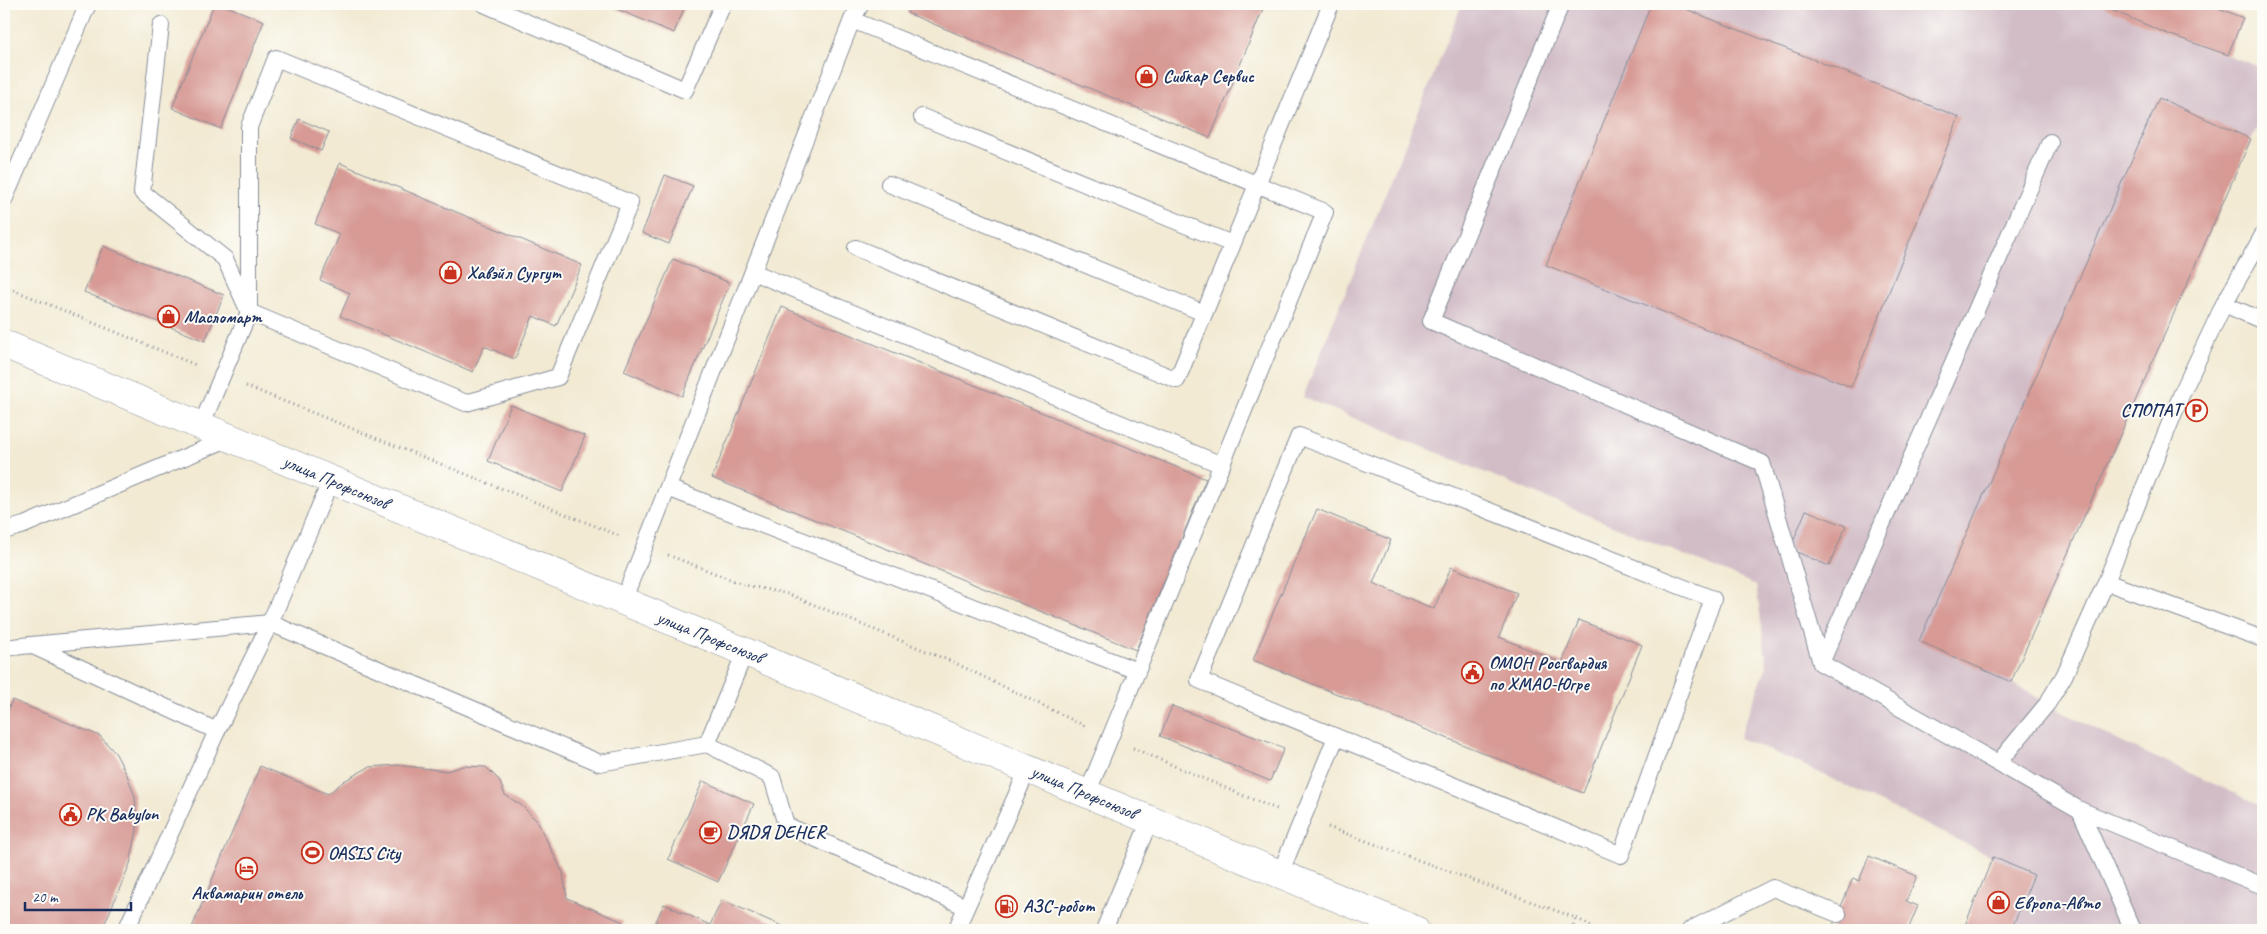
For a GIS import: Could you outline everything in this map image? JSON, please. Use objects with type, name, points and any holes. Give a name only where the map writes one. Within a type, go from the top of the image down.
[{"type":"main road","name":"улица Профсоюзов","points":[[4,344],[1416,930]]},
{"type":"lane","points":[[4,200],[88,4]]},
{"type":"lane","points":[[484,4],[685,90],[723,4]]},
{"type":"lane","points":[[623,601],[852,20],[861,4]]},
{"type":"lane","points":[[856,248],[1177,380],[1331,4]]},
{"type":"lane","points":[[1561,4],[1431,321],[1762,463],[1821,663],[2080,810],[2263,886]]},
{"type":"lane","points":[[852,20],[1325,212],[1088,794]]},
{"type":"lane","points":[[162,24],[142,192],[225,259],[249,312],[466,403],[558,377],[630,203],[276,58],[249,127],[249,312],[200,426]]},
{"type":"lane","points":[[922,117],[1232,244]]},
{"type":"lane","points":[[1821,663],[2050,142]]},
{"type":"lane","points":[[889,184],[1204,313]]},
{"type":"lane","points":[[1998,762],[2047,704],[2064,676],[2106,582],[2182,393],[2224,304],[2263,235]]},
{"type":"lane","points":[[753,272],[1222,465]]},
{"type":"lane","points":[[2224,304],[2263,321]]},
{"type":"lane","points":[[1299,436],[1713,599],[1620,854],[1336,737],[1199,680],[1299,436]]},
{"type":"lane","points":[[4,531],[24,525],[230,438]]},
{"type":"lane","points":[[126,930],[270,622],[331,480]]},
{"type":"lane","points":[[668,488],[1137,671]]},
{"type":"lane","points":[[2106,582],[2263,639]]},
{"type":"lane","points":[[4,648],[270,622],[600,763],[708,744],[772,777],[786,825],[966,907]]},
{"type":"lane","points":[[31,644],[217,732]]},
{"type":"lane","points":[[708,744],[745,652]]},
{"type":"lane","points":[[1280,874],[1336,737]]},
{"type":"lane","points":[[956,930],[1028,769]]},
{"type":"lane","points":[[2080,810],[2133,930]]},
{"type":"lane","points":[[1104,930],[1150,820]]},
{"type":"lane","points":[[1690,930],[1773,888],[1838,914]]},
{"type":"path","points":[[4,286],[222,376],[745,586],[798,598],[954,663],[1047,710],[1244,796],[1576,918],[1598,930]]},
{"type":"path","points":[[1571,930],[1576,918]]},
{"type":"shaded area","name":"СПОПАТ","points":[[1462,4],[2097,4],[2168,34],[2263,68],[2263,120],[2251,139],[2011,682],[2047,704],[2123,743],[2263,806],[2263,930],[2011,930],[2034,875],[1797,762],[1739,738],[1767,666],[1756,585],[1303,397]]},
{"type":"building","points":[[214,4],[221,4],[264,21],[221,129],[172,108]]},
{"type":"building","points":[[605,4],[686,4],[674,33]]},
{"type":"building","name":"Сибкар Сервис","points":[[910,4],[1265,4],[1210,138],[907,13]]},
{"type":"building","points":[[1651,4],[1673,4],[1959,117],[1851,387],[1546,265]]},
{"type":"building","points":[[2097,4],[2209,4],[2243,18],[2228,55],[2168,34]]},
{"type":"building","points":[[2159,98],[2251,139],[2011,682],[1919,641]]},
{"type":"building","points":[[299,119],[329,132],[321,151],[291,138]]},
{"type":"building","name":"Хавэйл Сургут","points":[[340,163],[582,265],[556,326],[533,316],[515,359],[484,346],[473,372],[340,316],[350,293],[320,280],[340,234],[315,224]]},
{"type":"building","points":[[665,175],[693,186],[669,244],[642,233]]},
{"type":"building","points":[[103,246],[224,295],[205,341],[84,292]]},
{"type":"building","points":[[673,259],[730,283],[682,396],[624,371]]},
{"type":"building","points":[[782,307],[1206,479],[1136,650],[712,478]]},
{"type":"building","points":[[511,405],[585,436],[562,492],[488,461]]},
{"type":"building","points":[[1317,509],[1391,540],[1373,583],[1434,609],[1451,567],[1517,593],[1499,637],[1562,663],[1579,620],[1642,645],[1583,793],[1253,660]]},
{"type":"building","points":[[1806,510],[1846,526],[1829,566],[1790,549]]},
{"type":"building","name":"РК Babylon","points":[[12,700],[100,736],[116,754],[127,775],[135,797],[137,830],[130,864],[102,930],[4,930],[4,711],[7,712]]},
{"type":"building","points":[[1172,706],[1284,748],[1270,781],[1160,736]]},
{"type":"building","points":[[397,765],[447,771],[463,766],[486,767],[499,780],[505,795],[521,805],[537,821],[563,873],[567,898],[623,922],[619,930],[191,930],[260,766],[328,794],[344,781],[369,767]]},
{"type":"building","name":"DЯDЯ DЕНЕR","points":[[703,781],[754,804],[718,882],[668,859]]},
{"type":"building","points":[[1869,856],[1917,876],[1906,901],[1918,906],[1908,930],[1831,930],[1853,878],[1859,881]]},
{"type":"building","name":"Европа-Авто","points":[[1993,857],[2034,875],[2011,930],[1963,930]]},
{"type":"building","points":[[722,900],[792,930],[652,930],[664,904],[710,925]]},
{"type":"place","name":"Сибкар Сервис","points":[[1147,76]]},
{"type":"place","name":"Хавэйл Сургут","points":[[451,273]]},
{"type":"place","name":"Масломарт","points":[[168,317]]},
{"type":"place","name":"СПОПАТ","points":[[2197,410]]},
{"type":"place","name":"ОМОН Росгвардия по ХМАО-Югре","points":[[1473,673]]},
{"type":"place","name":"РК Babylon","points":[[70,814]]},
{"type":"place","name":"DЯDЯ DЕНЕR","points":[[711,832]]},
{"type":"place","name":"OASIS City","points":[[312,853]]},
{"type":"place","name":"Аквамарин отель","points":[[247,868]]},
{"type":"place","name":"Европа-Авто","points":[[1998,903]]},
{"type":"place","name":"АЗС-робот","points":[[1007,906]]}]
